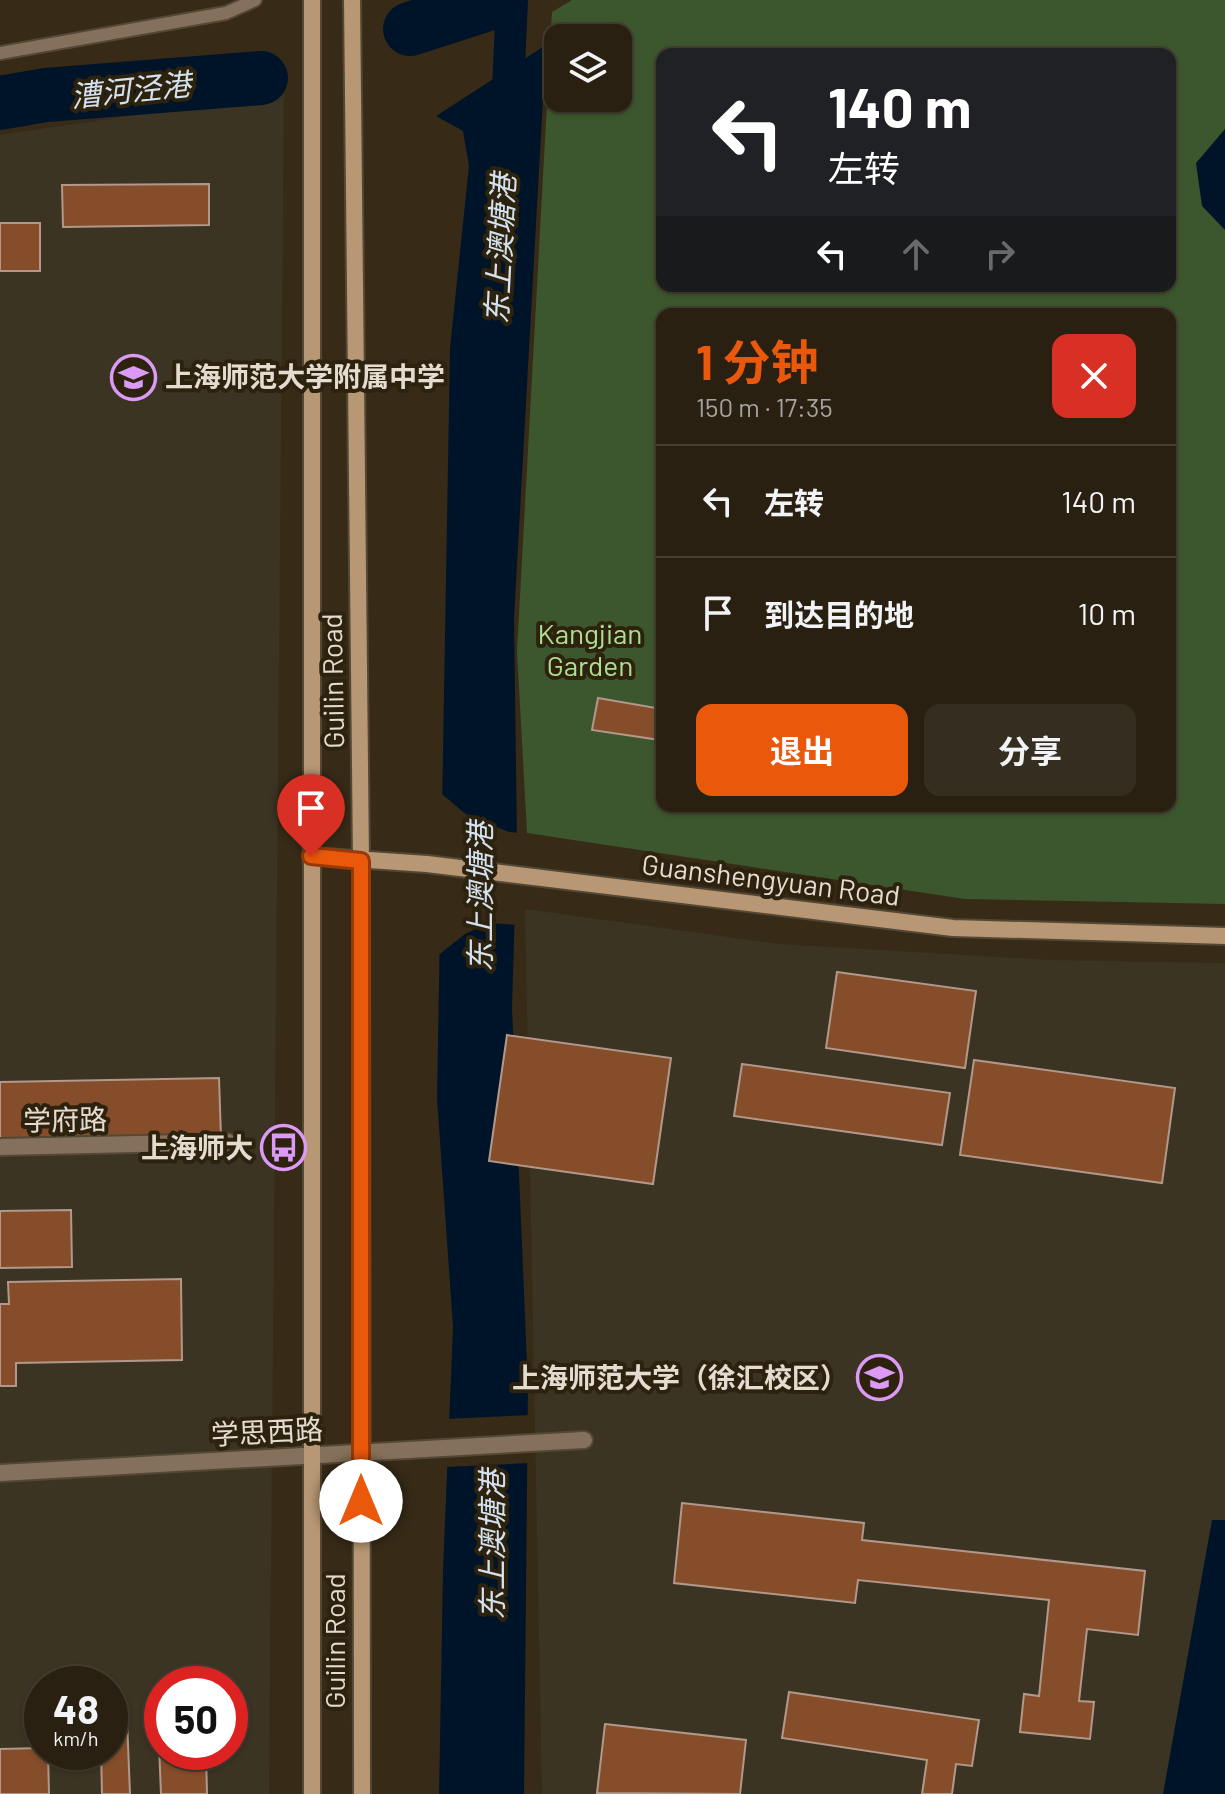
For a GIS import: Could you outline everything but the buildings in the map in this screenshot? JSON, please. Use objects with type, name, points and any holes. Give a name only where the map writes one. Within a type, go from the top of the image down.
[{"type":"main road","name":"Guilin Road","points":[[312,0],[312,1794]]},
{"type":"main road","name":"Guilin Road","points":[[352,0],[361,861],[362,1794]]},
{"type":"main road","name":"Guanshengyuan Road","points":[[311,856],[427,864],[953,928],[1225,936]]},
{"type":"street","name":"学府路","points":[[0,1147],[228,1142]]},
{"type":"street","name":"学思西路","points":[[0,1473],[584,1440]]},
{"type":"lane","points":[[0,53],[226,13],[255,0]]},
{"type":"shaded area","points":[[284,93],[269,1794],[0,1794],[0,135]]},
{"type":"shaded area","name":"上海师范大学（徐汇校区）","points":[[525,909],[779,944],[1049,960],[1225,963],[1225,1794],[542,1794]]},
{"type":"green space","name":"Kangjian Garden","points":[[572,0],[1225,0],[1225,904],[965,899],[527,833],[517,651],[547,112],[632,112],[632,24],[551,24],[552,12]]},
{"type":"water","points":[[544,46],[514,618],[517,839],[512,1008],[528,1387],[524,1794],[439,1794],[443,1570],[453,1327],[437,1098],[450,348],[469,166],[463,131],[436,116]]},
{"type":"water","points":[[1225,129],[1225,230],[1202,206],[1196,163]]},
{"type":"water","points":[[1212,1520],[1225,1520],[1225,1794],[1163,1794]]},
{"type":"pier","points":[[438,784],[442,794],[468,816],[509,832],[521,833],[521,839],[519,925],[489,923],[465,934],[436,957]]},
{"type":"pier","points":[[531,1415],[530,1463],[446,1467],[445,1419]]},
{"type":"waterway","name":"漕河泾港","points":[[410,29],[500,0]]},
{"type":"waterway","name":"东上澳塘港","points":[[507,112],[512,0]]},
{"type":"waterway","name":"漕河泾港","points":[[0,103],[46,95],[261,78]]},
{"type":"place","name":"上海师范大学附属中学","points":[[134,377]]},
{"type":"place","name":"上海师大","points":[[284,1148]]},
{"type":"place","name":"上海师范大学（徐汇校区）","points":[[879,1378]]},
{"type":"route","points":[[311,856],[361,861],[361,1501]]}]
